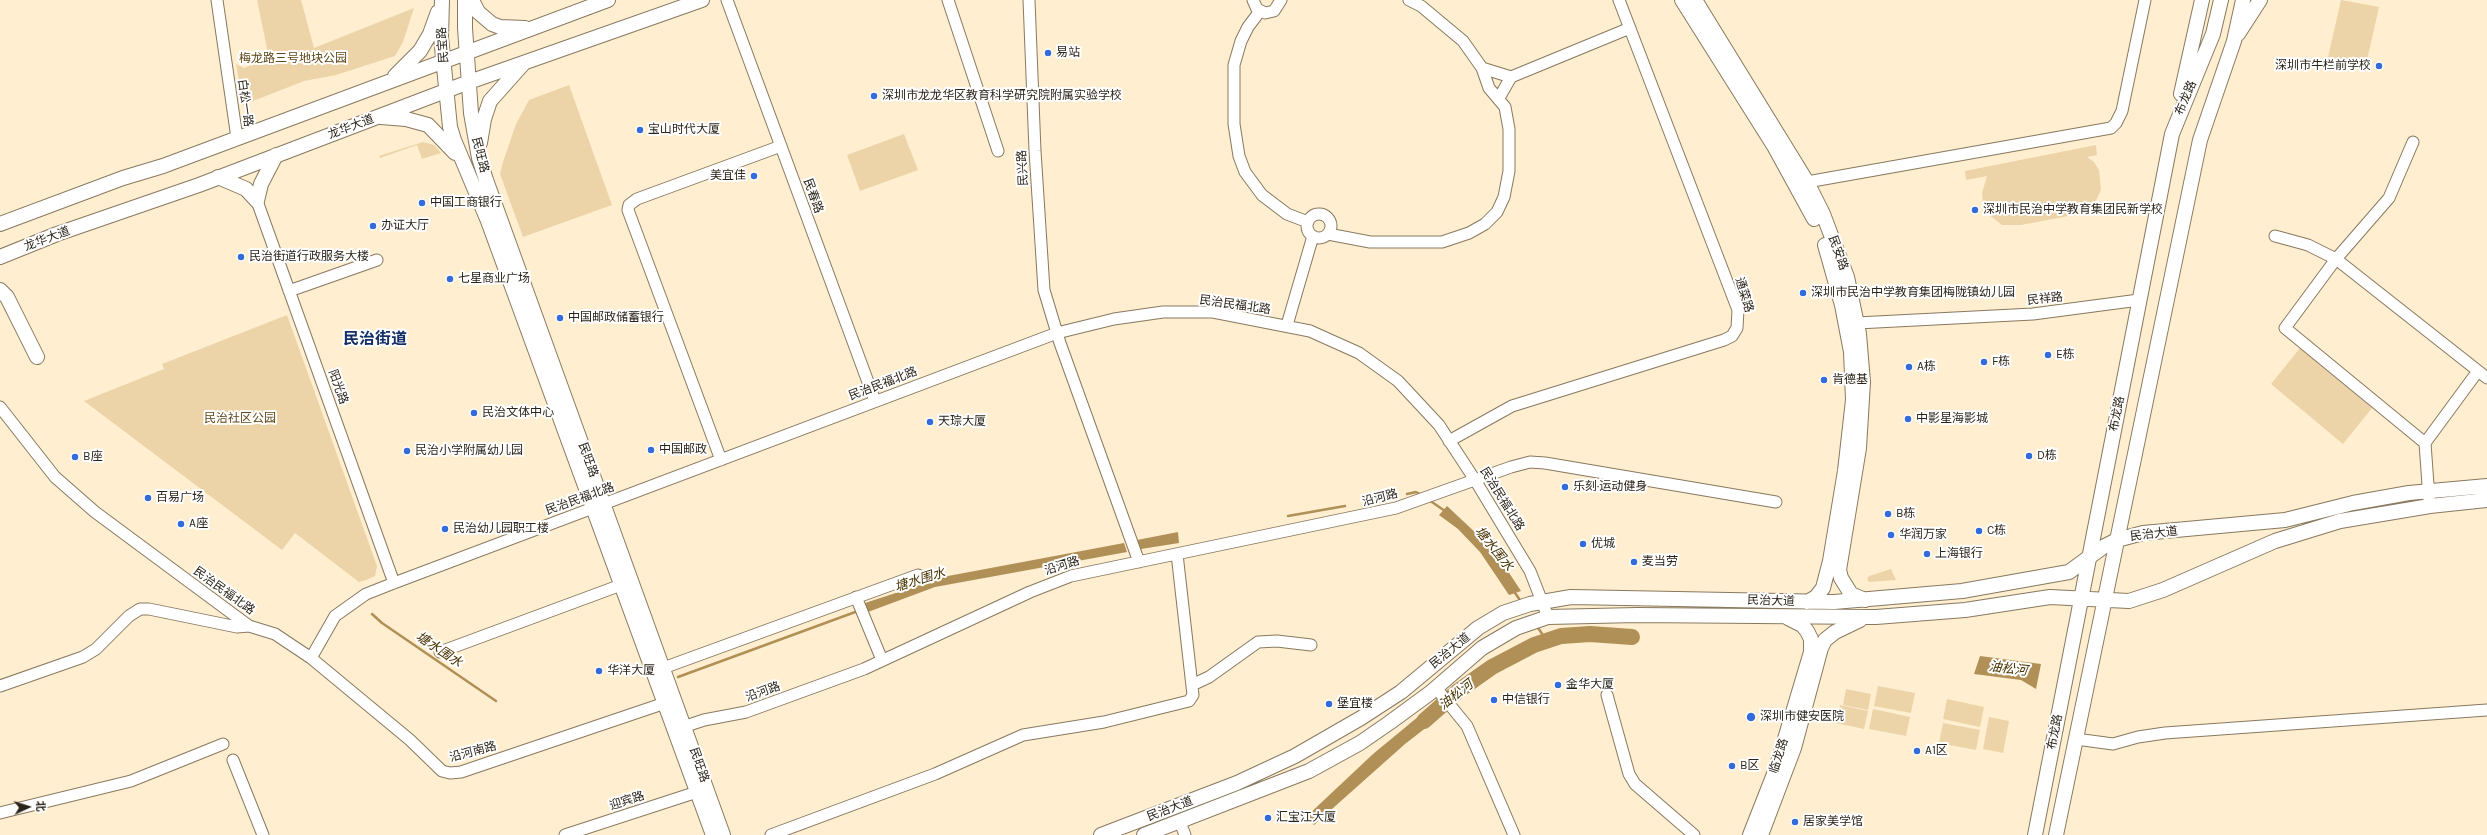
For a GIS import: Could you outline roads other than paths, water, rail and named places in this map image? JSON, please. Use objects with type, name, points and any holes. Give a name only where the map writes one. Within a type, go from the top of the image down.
[{"type":"main road","points":[[387,82],[412,61],[426,42],[442,0]]},
{"type":"main road","name":"民宝路","points":[[442,0],[441,37],[447,90]]},
{"type":"main road","name":"民宝路","points":[[465,0],[469,82]]},
{"type":"main road","points":[[472,0],[478,12],[492,24],[511,29],[534,28]]},
{"type":"main road","points":[[0,224],[444,61],[467,54],[608,0]]},
{"type":"main road","name":"龙华大道","points":[[0,257],[218,177],[447,90],[702,0]]},
{"type":"main road","name":"民安路","points":[[1682,0],[1774,146],[1810,209],[1828,253],[1842,305],[1851,352],[1853,400],[1835,562]]},
{"type":"main road","name":"民安路","points":[[1695,0],[1807,182],[1837,250],[1847,278],[1857,323],[1863,382],[1862,415],[1859,448],[1835,562]]},
{"type":"main road","points":[[2172,134],[2202,0]]},
{"type":"main road","name":"布龙路","points":[[2035,835],[2172,134],[2213,34],[2221,0]]},
{"type":"main road","name":"布龙路","points":[[2056,835],[2200,140],[2234,40],[2243,0]]},
{"type":"main road","points":[[2234,40],[2260,0]]},
{"type":"main road","points":[[479,158],[484,119],[490,101],[526,62]]},
{"type":"main road","name":"民旺路","points":[[469,82],[479,158],[598,506],[657,670]]},
{"type":"main road","name":"民旺路","points":[[447,90],[450,127],[461,161],[488,221],[598,506],[621,585],[670,701],[723,835]]},
{"type":"main road","points":[[377,117],[406,119],[428,125],[442,138],[461,161]]},
{"type":"main road","points":[[257,201],[261,184],[276,155]]},
{"type":"main road","points":[[218,177],[246,189],[257,201]]},
{"type":"main road","points":[[0,290],[6,297],[37,357]]},
{"type":"main road","name":"民治大道","points":[[1101,835],[1230,786],[1295,756],[1380,707],[1401,692],[1478,628],[1516,608],[1536,602],[1571,597],[1807,602],[1866,601],[1962,591],[2031,580],[2069,572],[2117,540],[2143,533],[2285,520],[2353,503],[2429,491],[2487,486]]},
{"type":"main road","name":"民治大道","points":[[1144,835],[1309,771],[1360,742],[1440,692],[1482,648],[1526,624],[1544,618],[1637,615],[1866,617],[1964,610],[2050,597],[2081,598],[2105,601],[2129,601],[2163,590],[2275,541],[2340,521],[2430,506],[2487,500]]},
{"type":"main road","points":[[1835,562],[1846,587],[1856,597],[1866,601]]},
{"type":"main road","points":[[1807,602],[1816,597],[1823,588],[1835,562]]},
{"type":"main road","points":[[1785,617],[1796,621],[1807,630],[1815,653]]},
{"type":"main road","points":[[1815,653],[1825,640],[1834,632],[1866,617]]},
{"type":"main road","name":"临龙路","points":[[1750,835],[1776,769],[1815,653]]},
{"type":"main road","name":"临龙路","points":[[1761,835],[1794,748],[1815,653]]},
{"type":"main road","name":"民旺路","points":[[680,728],[697,792],[713,835]]},
{"type":"street","name":"白松一路","points":[[217,0],[237,138]]},
{"type":"street","name":"民春路","points":[[727,0],[875,401]]},
{"type":"street","points":[[948,0],[998,151]]},
{"type":"street","name":"民兴路","points":[[1029,0],[1041,266],[1044,290],[1057,333],[1138,559]]},
{"type":"street","points":[[1253,0],[1260,11]]},
{"type":"street","points":[[1260,11],[1274,11],[1281,0]]},
{"type":"street","points":[[1308,222],[1309,230],[1313,236],[1319,238],[1328,234],[1370,242],[1421,244],[1442,242],[1469,233],[1485,224],[1497,212],[1504,197],[1509,171],[1509,129],[1505,107],[1499,98],[1489,88],[1482,68],[1463,41],[1421,6],[1409,0]]},
{"type":"street","name":"通菜路","points":[[1449,441],[1512,406],[1724,340],[1732,336],[1737,328],[1738,310],[1619,0]]},
{"type":"street","points":[[1807,182],[2111,128],[2116,123],[2122,111],[2145,0]]},
{"type":"street","points":[[1260,11],[1240,41],[1234,65],[1234,124],[1239,156],[1245,172],[1262,195],[1287,214],[1308,222]]},
{"type":"street","points":[[1499,98],[1511,77],[1630,28]]},
{"type":"street","points":[[1482,68],[1511,77]]},
{"type":"street","points":[[2413,142],[2390,198],[2336,260],[2285,328],[2425,443]]},
{"type":"street","points":[[721,460],[628,210],[629,205],[637,199],[781,146]]},
{"type":"street","name":"阳光路","points":[[257,201],[394,582]]},
{"type":"street","points":[[1308,222],[1315,215],[1325,216],[1331,225],[1328,234]]},
{"type":"street","points":[[1287,325],[1313,236]]},
{"type":"street","points":[[2275,236],[2308,245],[2336,260],[2483,374],[2425,443],[2430,506]]},
{"type":"street","points":[[289,291],[377,260]]},
{"type":"street","name":"民祥路","points":[[1857,323],[2033,314],[2139,300]]},
{"type":"street","name":"民治民福北路","points":[[0,407],[55,477],[95,512],[163,564],[249,626],[275,634],[311,658],[335,616],[366,594],[394,582],[1057,333],[1114,318],[1163,312],[1213,312],[1287,325],[1310,331],[1345,347],[1381,367],[1398,380],[1439,426],[1475,480],[1530,571],[1536,602],[1544,618]]},
{"type":"street","name":"沿河路","points":[[680,728],[704,720],[746,712],[882,660],[1053,582],[1138,559],[1177,554],[1378,513],[1415,503],[1511,466],[1530,462],[1545,463],[1776,502]]},
{"type":"street","points":[[771,835],[935,774],[1023,734],[1104,722],[1189,701],[1193,698],[1192,685],[1177,554]]},
{"type":"street","points":[[657,670],[858,601],[918,575]]},
{"type":"street","points":[[440,652],[621,585]]},
{"type":"street","points":[[858,601],[882,660]]},
{"type":"street","points":[[0,686],[83,656],[96,649],[129,616],[140,609],[149,609],[237,627],[249,626]]},
{"type":"street","points":[[1192,685],[1210,678],[1258,642],[1277,641],[1311,645]]},
{"type":"street","name":"沿河南路","points":[[311,658],[404,735],[442,771],[450,773],[461,772],[670,701]]},
{"type":"street","points":[[1440,692],[1453,707],[1468,729],[1514,835]]},
{"type":"street","points":[[1607,695],[1630,774],[1635,784],[1694,835]]},
{"type":"street","points":[[2076,739],[2113,744],[2138,737],[2166,733],[2487,710]]},
{"type":"street","points":[[0,813],[131,781],[223,744]]},
{"type":"street","points":[[233,760],[264,835]]},
{"type":"street","name":"迎宾路","points":[[565,835],[697,792]]},
{"type":"street","points":[[1180,822],[1185,835]]},
{"type":"water","points":[[1447,506],[1494,550],[1521,591],[1509,595],[1480,552],[1458,529],[1439,515]]},
{"type":"water","points":[[1178,532],[1179,543],[1141,549],[1137,540]]},
{"type":"water","points":[[1124,543],[1127,552],[935,587],[868,612],[865,603],[948,576]]},
{"type":"water","points":[[1584,628],[1632,631],[1633,642],[1585,641]]},
{"type":"water","points":[[1565,630],[1566,643],[1539,648],[1522,657],[1516,646]]},
{"type":"water","points":[[1501,655],[1507,666],[1479,682],[1458,699],[1453,690]]},
{"type":"water","points":[[1980,656],[2041,664],[2036,689],[2021,680],[1974,674]]},
{"type":"water","points":[[1436,702],[1442,710],[1441,716],[1405,744],[1314,825],[1306,817],[1373,754]]},
{"type":"waterway","name":"塘水围水","points":[[1407,494],[1416,492],[1422,495]]},
{"type":"waterway","name":"塘水围水","points":[[1429,500],[1445,511]]},
{"type":"waterway","name":"塘水围水","points":[[1288,516],[1345,506]]},
{"type":"waterway","name":"塘水围水","points":[[1513,590],[1522,603]]},
{"type":"waterway","name":"塘水围水","points":[[678,677],[858,611]]},
{"type":"waterway","name":"塘水围水","points":[[372,614],[382,623],[496,701]]},
{"type":"waterway","name":"塘水围水","points":[[1536,625],[1545,638]]},
{"type":"waterway","name":"油松河","points":[[1424,721],[1458,691],[1492,667],[1534,645],[1561,636],[1590,634],[1632,637]]},
{"type":"place","name":"易站","points":[[1048,53]]},
{"type":"place","name":"深圳市牛栏前学校","points":[[2379,66]]},
{"type":"place","name":"深圳市龙龙华区教育科学研究院附属实验学校","points":[[874,96]]},
{"type":"place","name":"宝山时代大厦","points":[[640,130]]},
{"type":"place","name":"美宜佳","points":[[754,176]]},
{"type":"place","name":"中国工商银行","points":[[422,203]]},
{"type":"place","name":"深圳市民治中学教育集团民新学校","points":[[1975,210]]},
{"type":"place","name":"办证大厅","points":[[373,226]]},
{"type":"place","name":"民治街道行政服务大楼","points":[[241,257]]},
{"type":"place","name":"七星商业广场","points":[[450,279]]},
{"type":"place","name":"深圳市民治中学教育集团梅陇镇幼儿园","points":[[1803,293]]},
{"type":"place","name":"中国邮政储蓄银行","points":[[560,318]]},
{"type":"place","name":"E栋","points":[[2048,355]]},
{"type":"place","name":"F栋","points":[[1984,362]]},
{"type":"place","name":"A栋","points":[[1909,367]]},
{"type":"place","name":"肯德基","points":[[1824,380]]},
{"type":"place","name":"民治文体中心","points":[[474,413]]},
{"type":"place","name":"中影星海影城","points":[[1908,419]]},
{"type":"place","name":"天琮大厦","points":[[930,422]]},
{"type":"place","name":"中国邮政","points":[[651,450]]},
{"type":"place","name":"民治小学附属幼儿园","points":[[407,451]]},
{"type":"place","name":"D栋","points":[[2029,456]]},
{"type":"place","name":"B座","points":[[75,457]]},
{"type":"place","name":"乐刻·运动健身","points":[[1565,487]]},
{"type":"place","name":"百易广场","points":[[148,498]]},
{"type":"place","name":"B栋","points":[[1888,514]]},
{"type":"place","name":"A座","points":[[181,524]]},
{"type":"place","name":"民治幼儿园职工楼","points":[[445,529]]},
{"type":"place","name":"C栋","points":[[1979,531]]},
{"type":"place","name":"华润万家","points":[[1891,535]]},
{"type":"place","name":"优城","points":[[1583,544]]},
{"type":"place","name":"上海银行","points":[[1927,554]]},
{"type":"place","name":"麦当劳","points":[[1634,562]]},
{"type":"place","name":"华洋大厦","points":[[599,671]]},
{"type":"place","name":"金华大厦","points":[[1558,685]]},
{"type":"place","name":"中信银行","points":[[1494,700]]},
{"type":"place","name":"堡宜楼","points":[[1329,704]]},
{"type":"place","name":"深圳市健安医院","points":[[1751,717]]},
{"type":"place","name":"A1区","points":[[1917,751]]},
{"type":"place","name":"B区","points":[[1732,766]]},
{"type":"place","name":"汇宝江大厦","points":[[1268,818]]},
{"type":"place","name":"居家美学馆","points":[[1795,822]]},
{"type":"district","name":"民治街道","points":[[375,339]]},
{"type":"park label","name":"梅龙路三号地块公园","points":[[293,59]]},
{"type":"park label","name":"民治社区公园","points":[[240,419]]}]
